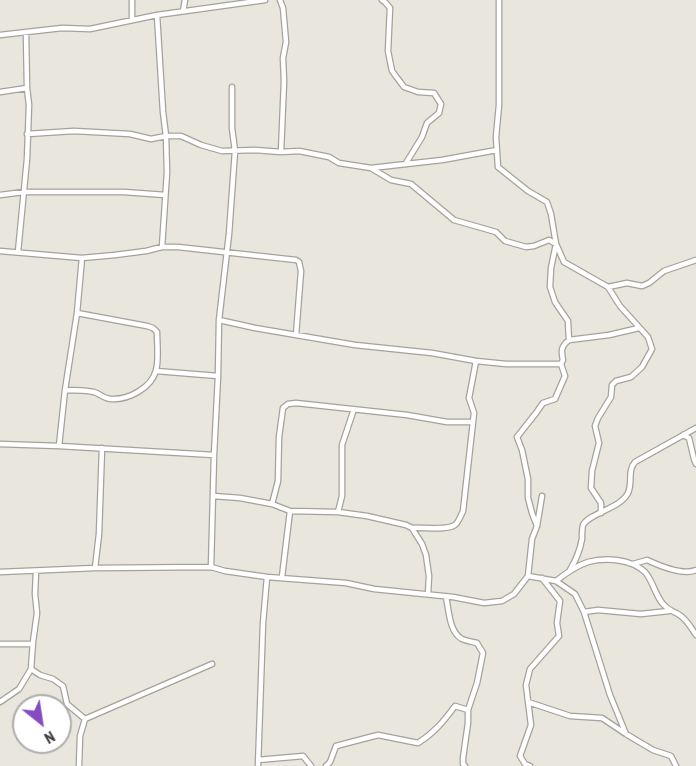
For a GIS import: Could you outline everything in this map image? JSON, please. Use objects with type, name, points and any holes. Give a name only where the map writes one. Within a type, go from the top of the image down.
[{"type":"street","points":[[132,0],[132,19]]},
{"type":"street","points":[[183,11],[185,0]]},
{"type":"street","points":[[0,35],[62,28],[90,28],[244,1],[265,0]]},
{"type":"street","points":[[280,0],[283,8],[286,42],[281,152]]},
{"type":"street","points":[[382,0],[390,8],[388,51],[392,72],[404,87],[418,92],[434,93],[441,104],[439,112],[427,123],[422,137],[406,164]]},
{"type":"street","points":[[499,0],[499,105],[496,137],[498,167],[546,202],[551,214],[556,244],[564,262],[608,287],[620,306],[648,337],[652,350],[642,367],[631,377],[616,381],[612,385],[611,397],[595,426],[599,443],[591,488],[601,503],[601,513]]},
{"type":"street","points":[[157,15],[167,172],[162,247]]},
{"type":"street","points":[[18,252],[29,105],[26,33]]},
{"type":"street","points":[[211,567],[219,320],[229,234],[235,151],[232,128],[232,87]]},
{"type":"street","points":[[0,92],[27,88]]},
{"type":"street","points":[[27,134],[74,131],[130,134],[151,139],[181,136],[222,151],[299,151],[328,157],[339,163],[372,168],[441,160],[497,150]]},
{"type":"street","points":[[372,168],[391,180],[411,184],[454,219],[496,231],[505,241],[526,247],[549,240],[556,244]]},
{"type":"street","points":[[0,195],[24,192],[124,192],[165,195]]},
{"type":"street","points":[[556,244],[550,287],[555,302],[568,321],[569,340]]},
{"type":"street","points":[[0,251],[82,258],[162,247],[199,248],[299,262],[301,271],[296,335]]},
{"type":"street","points":[[59,446],[82,258]]},
{"type":"street","points":[[608,287],[627,283],[642,286],[664,272],[696,260]]},
{"type":"street","points":[[65,390],[86,391],[108,399],[119,399],[139,391],[148,384],[156,371],[157,332],[153,328],[77,313]]},
{"type":"street","points":[[219,320],[355,345],[432,353],[476,361],[507,364],[561,364]]},
{"type":"street","points":[[537,526],[528,498],[528,479],[517,436],[543,402],[555,399],[565,376],[561,364],[563,344],[569,340],[609,335],[639,328]]},
{"type":"street","points":[[412,528],[450,528],[456,524],[463,511],[474,413],[469,398],[476,361]]},
{"type":"street","points":[[156,371],[218,376]]},
{"type":"street","points":[[272,504],[278,481],[279,436],[283,408],[288,404],[407,415],[447,422],[473,422]]},
{"type":"street","points":[[338,513],[342,496],[342,445],[354,409]]},
{"type":"street","points":[[570,570],[579,550],[583,525],[620,502],[628,494],[632,466],[635,462],[696,428]]},
{"type":"street","points":[[683,435],[689,438],[696,464]]},
{"type":"street","points":[[0,444],[214,455]]},
{"type":"street","points":[[96,568],[102,448]]},
{"type":"street","points":[[213,496],[272,504],[290,511],[367,516],[406,525],[412,528],[426,555],[429,576],[428,594]]},
{"type":"street","points":[[0,572],[211,567],[267,577],[346,583],[374,589],[453,597],[484,603],[502,601],[514,594],[528,576],[532,539],[537,526],[542,496]]},
{"type":"street","points":[[282,577],[290,511]]},
{"type":"street","points":[[556,581],[570,570],[588,562],[616,560],[633,564],[646,573],[661,602],[669,611]]},
{"type":"street","points":[[633,564],[647,560],[662,567],[690,573],[696,570]]},
{"type":"street","points":[[0,702],[19,689],[31,669],[37,613],[36,571]]},
{"type":"street","points":[[528,576],[556,581],[575,594],[584,612],[610,695],[626,734]]},
{"type":"street","points":[[267,577],[258,763],[303,756],[311,766]]},
{"type":"street","points":[[530,766],[525,764],[520,756],[531,725],[526,685],[531,669],[559,636],[557,623],[560,601],[542,578]]},
{"type":"street","points":[[446,597],[450,620],[456,633],[462,638],[477,643],[483,653],[477,683],[468,710],[463,758],[465,766]]},
{"type":"street","points":[[584,612],[598,610],[640,614],[669,611],[687,621],[696,635]]},
{"type":"street","points":[[0,644],[31,644],[33,642]]},
{"type":"street","points":[[85,719],[212,664]]},
{"type":"street","points":[[31,669],[63,686],[67,704],[85,719]]},
{"type":"street","points":[[528,702],[570,716],[602,718],[653,750],[671,756],[676,766]]},
{"type":"street","points":[[326,766],[336,746],[378,735],[418,743],[444,721],[454,706],[468,710]]},
{"type":"street","points":[[79,766],[80,736],[85,719]]}]
